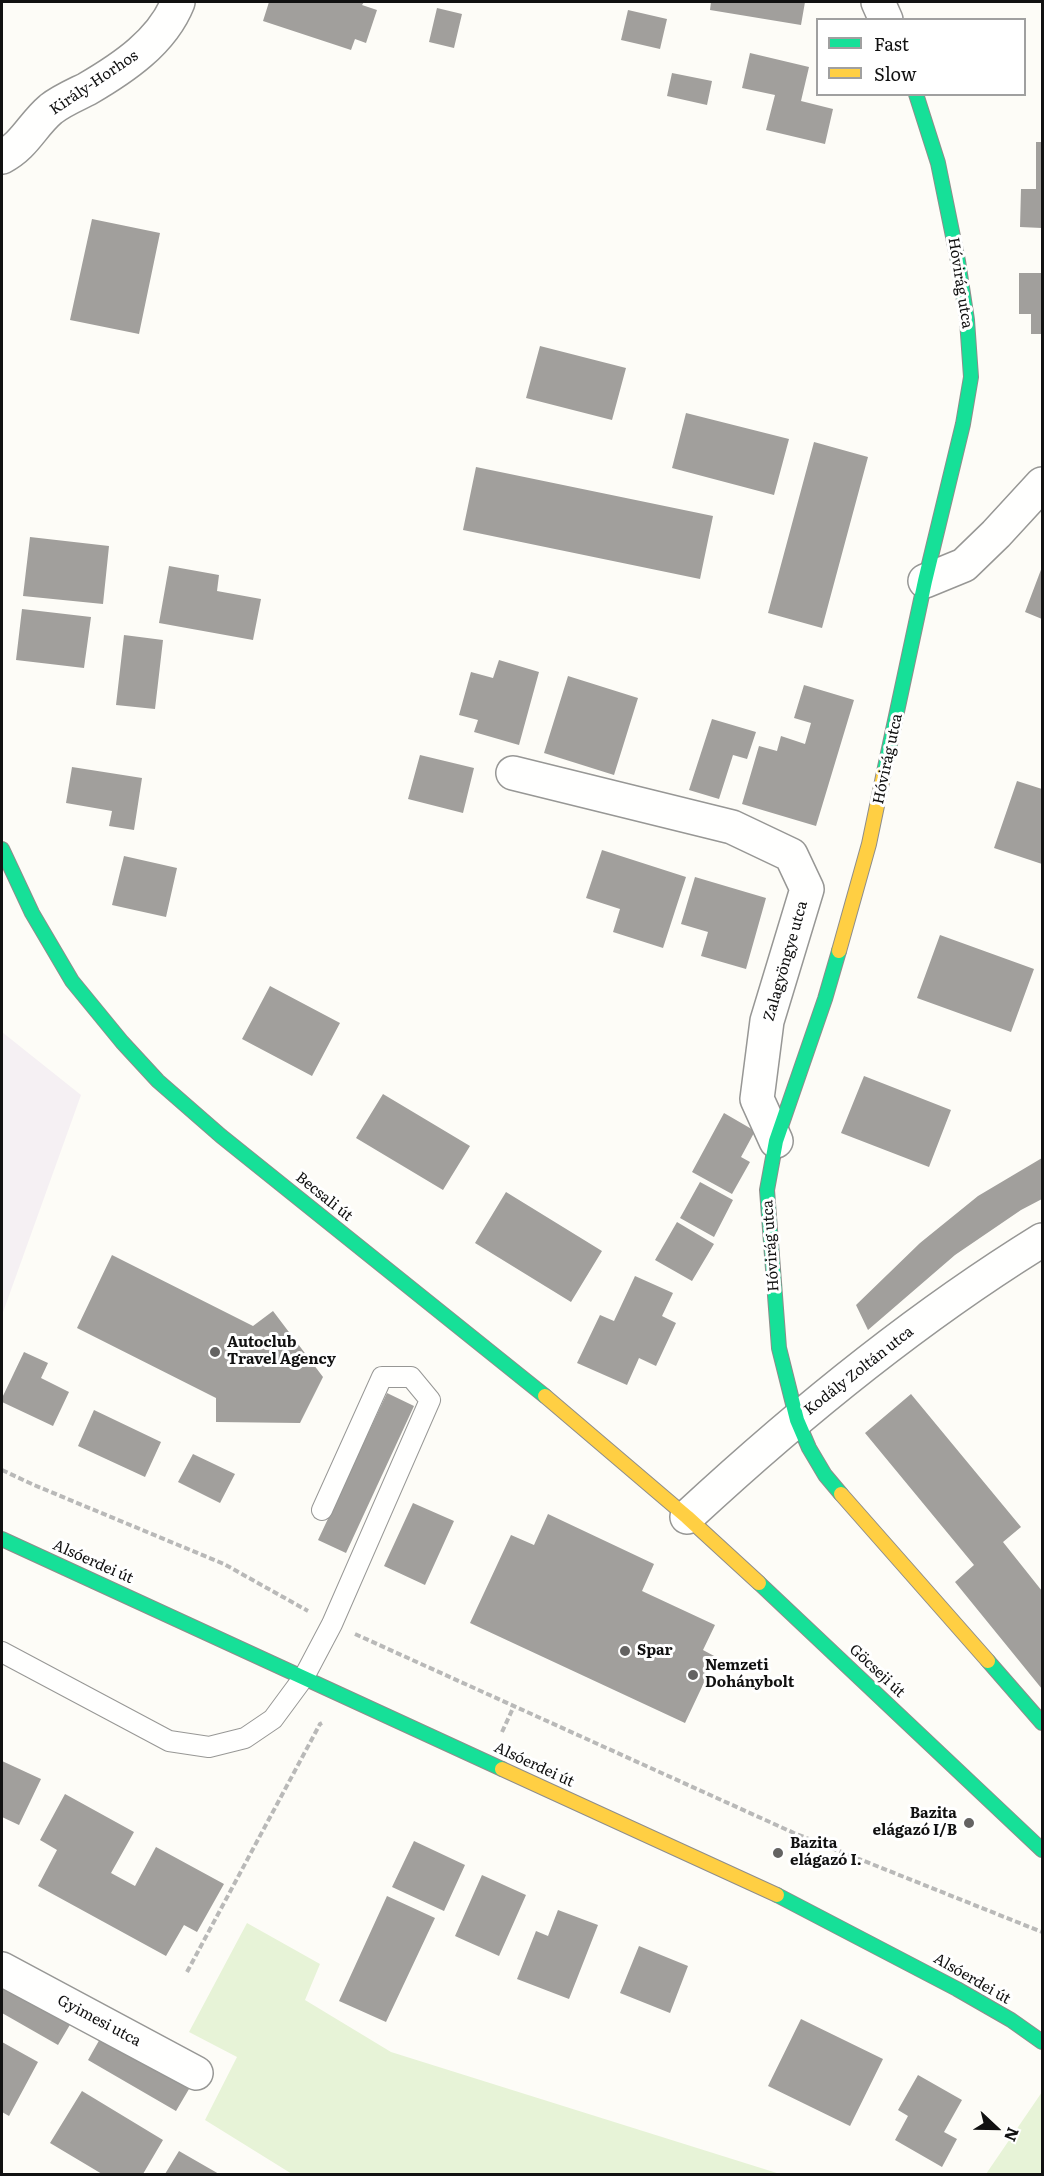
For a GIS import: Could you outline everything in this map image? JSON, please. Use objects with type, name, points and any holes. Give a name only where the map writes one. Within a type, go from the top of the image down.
[{"type":"main road","name":"Hóvirág utca","points":[[917,96],[938,163],[958,261],[968,320],[971,377],[963,424],[925,581],[869,844],[825,999],[776,1141],[767,1190],[772,1259],[779,1348],[797,1420],[809,1448],[825,1475],[1042,1723]]},
{"type":"main road","name":"Becsali út","points":[[2,849],[33,913],[72,981],[122,1042],[159,1081],[221,1136],[562,1410],[687,1517]]},
{"type":"main road","name":"Göcseji út","points":[[687,1517],[1042,1850]]},
{"type":"main road","name":"Alsóerdei út","points":[[2,1539],[800,1906],[957,1989],[1011,2020],[1042,2042]]},
{"type":"street","name":"Király-Horhos","points":[[2,157],[15,150],[51,109],[102,80],[140,54],[171,18],[178,2]]},
{"type":"street","points":[[878,2],[885,18]]},
{"type":"street","points":[[925,581],[964,564],[996,534],[1042,484]]},
{"type":"street","name":"Zalagyöngye utca","points":[[513,772],[732,827],[791,855],[807,889],[767,1021],[757,1099],[776,1141]]},
{"type":"street","name":"Kodály Zoltán utca","points":[[687,1517],[797,1420],[935,1311],[995,1269],[1042,1240]]},
{"type":"street","name":"Gyimesi utca","points":[[2,1969],[196,2073]]},
{"type":"lane","points":[[2,1653],[170,1741],[209,1747],[245,1738],[273,1719],[304,1677],[332,1624],[430,1400],[411,1377],[382,1377],[322,1510]]},
{"type":"path","points":[[2,1470],[224,1564],[332,1624],[794,1833],[1042,1932]]},
{"type":"path","points":[[187,1972],[320,1725]]},
{"type":"shaded area","points":[[2,1032],[81,1095],[2,1315]]},
{"type":"green space","points":[[247,1923],[320,1964],[305,2000],[391,2052],[780,2174],[292,2174],[205,2120],[237,2057],[189,2032]]},
{"type":"green space","points":[[1042,2092],[1042,2174],[986,2174]]},
{"type":"building","points":[[269,2],[364,2],[362,5],[377,10],[366,43],[355,39],[351,50],[263,21]]},
{"type":"building","points":[[711,2],[805,2],[801,25],[710,10]]},
{"type":"building","points":[[437,8],[462,14],[454,48],[429,42]]},
{"type":"building","points":[[628,10],[667,19],[660,49],[621,40]]},
{"type":"building","points":[[750,53],[809,67],[801,101],[833,109],[825,144],[766,130],[775,95],[742,88]]},
{"type":"building","points":[[672,73],[712,81],[707,105],[667,96]]},
{"type":"building","points":[[1036,142],[1042,142],[1042,228],[1020,227],[1021,189],[1036,189]]},
{"type":"building","points":[[92,219],[160,233],[139,334],[70,320]]},
{"type":"building","points":[[1019,273],[1042,273],[1042,334],[1031,334],[1031,314],[1019,314]]},
{"type":"building","points":[[540,346],[626,368],[612,420],[526,398]]},
{"type":"building","points":[[686,413],[789,439],[774,495],[672,468]]},
{"type":"building","points":[[814,442],[868,457],[822,628],[768,613]]},
{"type":"building","points":[[476,467],[713,516],[700,579],[463,530]]},
{"type":"building","points":[[30,537],[109,546],[103,604],[23,596]]},
{"type":"building","points":[[169,566],[219,575],[217,591],[261,599],[253,640],[159,623]]},
{"type":"building","points":[[1042,567],[1042,619],[1025,612]]},
{"type":"building","points":[[22,609],[91,617],[84,668],[16,660]]},
{"type":"building","points":[[124,635],[163,640],[155,709],[116,705]]},
{"type":"building","points":[[499,660],[539,672],[519,745],[474,732],[478,720],[459,715],[471,672],[493,678]]},
{"type":"building","points":[[568,676],[638,698],[614,775],[544,753]]},
{"type":"building","points":[[804,685],[854,700],[816,826],[742,804],[759,746],[777,751],[781,736],[805,744],[811,723],[794,718]]},
{"type":"building","points":[[712,719],[756,732],[747,759],[733,755],[719,799],[689,790]]},
{"type":"building","points":[[420,755],[474,768],[463,813],[408,799]]},
{"type":"building","points":[[72,767],[142,778],[134,830],[109,826],[112,811],[66,803]]},
{"type":"building","points":[[1017,781],[1042,789],[1042,864],[994,848]]},
{"type":"building","points":[[602,850],[686,877],[663,948],[613,932],[620,909],[586,898]]},
{"type":"building","points":[[124,856],[177,868],[166,917],[112,905]]},
{"type":"building","points":[[695,877],[766,898],[746,969],[701,956],[708,932],[681,924]]},
{"type":"building","points":[[940,935],[1034,969],[1011,1032],[917,998]]},
{"type":"building","points":[[270,986],[340,1023],[312,1076],[242,1039]]},
{"type":"building","points":[[864,1076],[951,1110],[929,1167],[841,1133]]},
{"type":"building","points":[[383,1094],[470,1146],[443,1190],[356,1138]]},
{"type":"building","points":[[724,1113],[755,1131],[741,1157],[750,1162],[732,1194],[692,1172]]},
{"type":"building","points":[[1042,1158],[1042,1199],[1021,1210],[955,1255],[868,1330],[856,1305],[920,1243],[978,1196]]},
{"type":"building","points":[[700,1182],[733,1200],[714,1237],[680,1218]]},
{"type":"building","points":[[506,1192],[602,1251],[571,1302],[475,1243]]},
{"type":"building","points":[[677,1222],[714,1244],[692,1281],[655,1260]]},
{"type":"building","name":"Autoclub Travel Agency","points":[[112,1255],[253,1326],[273,1311],[323,1377],[300,1423],[216,1422],[216,1398],[77,1328]]},
{"type":"building","points":[[635,1276],[673,1293],[662,1316],[676,1323],[656,1366],[639,1358],[627,1385],[577,1363],[600,1315],[614,1321]]},
{"type":"building","points":[[24,1352],[48,1363],[41,1378],[69,1392],[53,1426],[2,1402]]},
{"type":"building","points":[[387,1393],[414,1406],[346,1553],[318,1540]]},
{"type":"building","points":[[911,1394],[1021,1527],[1003,1542],[1042,1591],[1042,1689],[955,1582],[974,1565],[865,1433]]},
{"type":"building","points":[[94,1410],[161,1442],[145,1477],[78,1446]]},
{"type":"building","points":[[193,1454],[235,1474],[220,1503],[178,1482]]},
{"type":"building","points":[[413,1503],[454,1521],[425,1585],[384,1566]]},
{"type":"building","points":[[548,1514],[654,1564],[642,1591],[715,1625],[703,1650],[716,1657],[685,1723],[470,1623],[511,1535],[534,1545]]},
{"type":"building","points":[[2,1761],[41,1779],[19,1825],[2,1817]]},
{"type":"building","points":[[65,1794],[134,1832],[111,1873],[135,1886],[156,1847],[224,1884],[197,1932],[184,1925],[166,1956],[38,1886],[57,1850],[40,1840]]},
{"type":"building","points":[[414,1841],[465,1865],[444,1911],[392,1887]]},
{"type":"building","points":[[482,1875],[526,1895],[499,1956],[455,1936]]},
{"type":"building","points":[[387,1896],[435,1918],[386,2022],[339,2001]]},
{"type":"building","points":[[558,1910],[598,1925],[569,1999],[517,1979],[536,1931],[548,1936]]},
{"type":"building","points":[[639,1946],[688,1966],[670,2013],[620,1993]]},
{"type":"building","points":[[2,1984],[71,2023],[58,2045],[2,2013]]},
{"type":"building","points":[[801,2019],[883,2059],[850,2126],[768,2086]]},
{"type":"building","points":[[101,2037],[189,2089],[176,2111],[88,2060]]},
{"type":"building","points":[[2,2042],[38,2062],[9,2116],[2,2112]]},
{"type":"building","points":[[918,2075],[962,2100],[944,2132],[957,2139],[942,2167],[895,2140],[908,2116],[898,2110]]},
{"type":"building","points":[[82,2091],[163,2140],[143,2174],[102,2174],[50,2143]]},
{"type":"building","points":[[179,2151],[219,2174],[165,2174]]},
{"type":"traffic: fast","points":[[884,772],[925,581],[963,424],[971,377],[967,320],[958,261],[938,163],[917,96]]},
{"type":"traffic: fast","points":[[2,849],[32,913],[72,981],[122,1042],[158,1081],[221,1136],[545,1396]]},
{"type":"traffic: fast","points":[[839,951],[825,999],[776,1141],[767,1190],[779,1348],[797,1420],[809,1448],[825,1475],[841,1494]]},
{"type":"traffic: fast","points":[[2,1539],[502,1769]]},
{"type":"traffic: fast","points":[[759,1583],[1042,1850]]},
{"type":"traffic: fast","points":[[988,1661],[1042,1723]]},
{"type":"traffic: fast","points":[[777,1895],[957,1989],[1011,2020],[1042,2042]]},
{"type":"traffic: slow","points":[[839,951],[869,844],[884,772]]},
{"type":"traffic: slow","points":[[545,1396],[687,1517],[759,1583]]},
{"type":"traffic: slow","points":[[841,1494],[988,1661]]},
{"type":"traffic: slow","points":[[502,1769],[777,1895]]},
{"type":"place","name":"Autoclub Travel Agency","points":[[215,1352]]},
{"type":"place","name":"Spar","points":[[625,1651]]},
{"type":"place","name":"Nemzeti Dohánybolt","points":[[693,1675]]},
{"type":"place","name":"Bazita elágazó I/B","points":[[969,1823]]},
{"type":"place","name":"Bazita elágazó I.","points":[[778,1853]]}]
